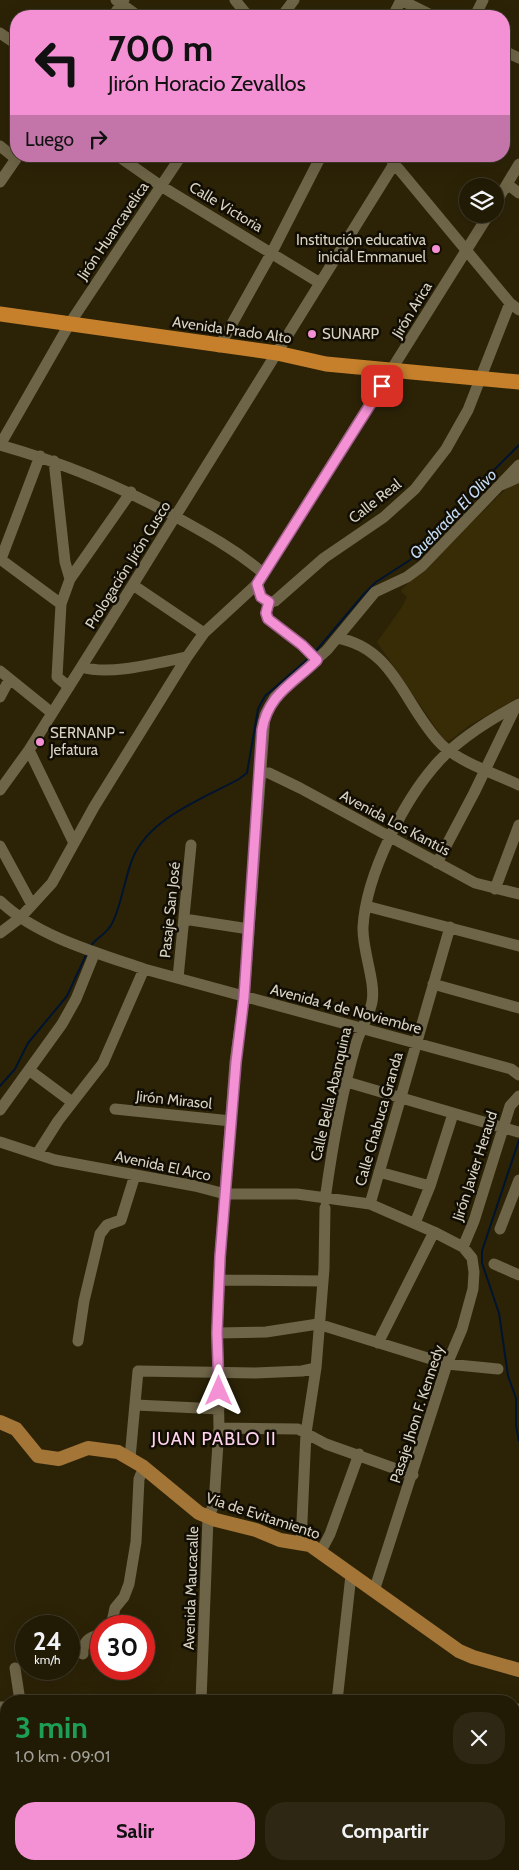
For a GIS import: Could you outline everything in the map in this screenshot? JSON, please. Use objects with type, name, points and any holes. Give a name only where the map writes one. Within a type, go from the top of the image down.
[{"type":"highway","name":"Avenida Prado Alto","points":[[0,314],[70,323],[219,347],[277,353],[326,364],[519,382]]},
{"type":"main road","name":"Vía de Evitamiento","points":[[0,1422],[16,1429],[38,1456],[45,1459],[59,1459],[77,1451],[97,1448],[111,1450],[130,1458],[147,1470],[173,1494],[208,1518],[256,1530],[280,1540],[310,1545],[321,1550],[351,1575],[459,1651],[519,1670]]},
{"type":"street","points":[[235,0],[243,10]]},
{"type":"street","points":[[401,0],[421,10]]},
{"type":"street","points":[[120,1],[131,10]]},
{"type":"street","points":[[0,182],[14,162]]},
{"type":"street","name":"Calle Victoria","points":[[127,162],[161,186],[320,283]]},
{"type":"street","name":"Jirón Huancavelica","points":[[0,445],[70,323],[177,162]]},
{"type":"street","points":[[219,347],[272,252],[318,162]]},
{"type":"street","name":"Prologación Jirón Cusco","points":[[0,790],[29,750],[133,586],[320,283],[392,162]]},
{"type":"street","points":[[397,162],[466,250],[514,306]]},
{"type":"street","points":[[504,189],[519,164]]},
{"type":"street","points":[[507,184],[519,193]]},
{"type":"street","name":"Jirón Arica","points":[[0,933],[20,918],[52,883],[94,807],[187,656],[204,633],[257,584],[483,223]]},
{"type":"street","name":"Calle Real","points":[[269,602],[286,592],[324,558],[384,517],[414,489],[446,449],[468,410],[514,306]]},
{"type":"street","points":[[0,445],[54,461],[131,492],[240,554],[263,573]]},
{"type":"street","points":[[40,456],[0,559],[61,604]]},
{"type":"street","points":[[54,461],[65,562],[70,579]]},
{"type":"street","name":"Avenida Maucacalle","points":[[201,1695],[208,1518],[214,1504],[219,1428],[220,1373],[217,1333],[224,1194],[244,997],[262,730],[267,710],[275,697],[313,657],[337,638],[375,592],[418,570],[519,465]]},
{"type":"street","points":[[500,485],[519,477]]},
{"type":"street","points":[[69,687],[57,677],[61,604],[70,579],[131,492]]},
{"type":"street","points":[[257,584],[261,597],[269,602],[266,613],[268,619],[313,657]]},
{"type":"street","points":[[133,586],[204,633]]},
{"type":"street","points":[[337,638],[358,643],[376,654],[424,723],[450,750],[519,785]]},
{"type":"street","points":[[82,667],[93,671],[114,669],[187,656]]},
{"type":"street","points":[[0,671],[52,713]]},
{"type":"street","points":[[0,697],[9,680]]},
{"type":"street","points":[[437,863],[517,705]]},
{"type":"street","name":"Calle Bella Abanquina","points":[[301,1543],[306,1433],[316,1368],[318,1324],[323,1281],[325,1204],[332,1150],[347,1082],[361,1029],[373,996],[364,940],[366,906],[374,874],[417,791],[450,750],[478,728],[517,705]]},
{"type":"street","points":[[29,750],[74,843]]},
{"type":"street","name":"Avenida Los Kantús","points":[[260,772],[269,773],[284,780],[475,883],[519,894]]},
{"type":"street","points":[[495,889],[519,825]]},
{"type":"street","name":"Pasaje San José","points":[[178,978],[191,845]]},
{"type":"street","points":[[0,846],[32,905]]},
{"type":"street","name":"Avenida 4 de Noviembre","points":[[0,901],[20,918],[90,950],[144,969],[511,1069],[519,1075]]},
{"type":"street","points":[[366,906],[519,946]]},
{"type":"street","points":[[184,919],[249,929]]},
{"type":"street","name":"Calle Chabuca Granda","points":[[370,1204],[450,927]]},
{"type":"street","points":[[0,1110],[62,1024],[76,998],[90,950]]},
{"type":"street","points":[[37,1154],[72,1102],[103,1063],[144,969]]},
{"type":"street","points":[[433,984],[519,1008]]},
{"type":"street","points":[[28,1070],[72,1102]]},
{"type":"street","points":[[347,1082],[518,1132]]},
{"type":"street","name":"Jirón Javier Heraud","points":[[463,1247],[480,1203],[510,1106],[519,1096]]},
{"type":"street","name":"Jirón Mirasol","points":[[115,1109],[231,1121]]},
{"type":"street","points":[[416,1223],[430,1186],[452,1114]]},
{"type":"street","name":"Avenida El Arco","points":[[0,1142],[55,1160],[224,1194],[297,1194],[325,1204],[370,1204],[416,1223],[463,1247]]},
{"type":"street","points":[[380,1172],[430,1186]]},
{"type":"street","points":[[78,1341],[84,1301],[100,1234],[107,1225],[121,1220],[134,1175]]},
{"type":"street","points":[[500,1229],[519,1180]]},
{"type":"street","points":[[378,1343],[434,1232]]},
{"type":"street","name":"Pasaje Jhon F. Kennedy","points":[[374,1591],[413,1475],[447,1364],[462,1329],[473,1289],[472,1258],[463,1247]]},
{"type":"street","points":[[494,1264],[519,1275]]},
{"type":"street","points":[[220,1280],[323,1281]]},
{"type":"street","points":[[217,1333],[266,1332],[318,1324],[447,1364],[498,1369]]},
{"type":"street","points":[[130,1458],[138,1371],[220,1373],[302,1371],[316,1368]]},
{"type":"street","points":[[136,1405],[219,1409]]},
{"type":"street","points":[[219,1428],[298,1429],[326,1444],[359,1454],[383,1466],[413,1475]]},
{"type":"street","points":[[321,1550],[330,1534],[359,1454]]},
{"type":"street","points":[[113,1615],[115,1608],[124,1598],[129,1584],[136,1542],[138,1479],[147,1470]]},
{"type":"street","points":[[338,1695],[351,1575]]},
{"type":"street","points":[[83,1654],[84,1645],[90,1638]]},
{"type":"street","points":[[17,1680],[19,1695]]},
{"type":"shaded area","points":[[519,482],[519,697],[470,725],[449,741],[444,740],[377,642],[407,597],[401,591],[403,588],[508,487]]},
{"type":"waterway","name":"Quebrada El Olivo","points":[[315,652],[364,594],[376,582],[410,560],[470,494],[519,445]]},
{"type":"waterway","name":"Quebrada El Olivo","points":[[90,947],[107,931],[113,922],[129,867],[140,845],[150,832],[163,821],[247,773],[258,709],[265,696],[308,659]]},
{"type":"waterway","name":"Quebrada El Olivo","points":[[0,1086],[15,1069],[28,1043],[67,996],[87,953]]},
{"type":"waterway","points":[[519,1140],[482,1251],[482,1263],[499,1313],[508,1376],[516,1398],[516,1426],[519,1441]]},
{"type":"place","name":"Institución educativa inicial Emmanuel","points":[[436,249]]},
{"type":"place","name":"SUNARP","points":[[312,334]]},
{"type":"place","name":"SERNANP - Jefatura","points":[[40,742]]},
{"type":"district","name":"JUAN PABLO II","points":[[214,1439]]},
{"type":"route","points":[[219,1391],[220,1373],[217,1333],[224,1194],[244,997],[262,730],[270,703],[317,660],[302,645],[268,619],[266,613],[269,602],[261,597],[257,584],[382,386]]}]
